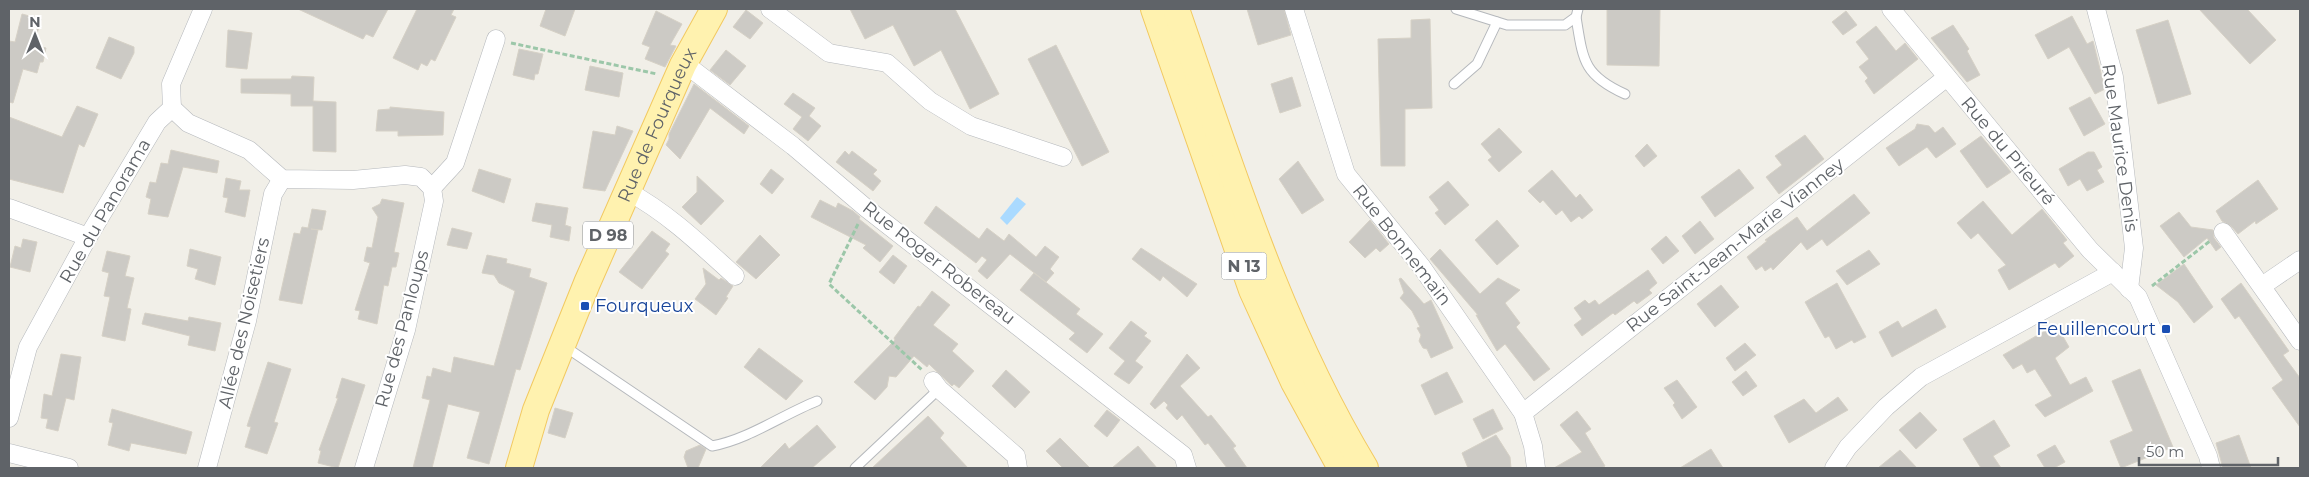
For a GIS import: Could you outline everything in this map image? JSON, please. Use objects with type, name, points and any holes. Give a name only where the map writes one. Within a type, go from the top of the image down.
[{"type":"main road","name":"Rue de Fourqueux","points":[[519,468],[536,410],[627,190],[680,71],[714,9]]},
{"type":"main road","points":[[1135,9],[1152,48],[1170,54]]},
{"type":"main road","name":"N 13","points":[[1154,9],[1252,290],[1294,382],[1341,468]]},
{"type":"main road","name":"N 13","points":[[1176,9],[1273,283],[1314,373],[1365,468]]},
{"type":"street","points":[[203,9],[171,84],[172,108],[188,123],[249,150],[282,179],[353,180],[405,175],[421,177],[432,188],[455,163],[496,39]]},
{"type":"street","points":[[770,9],[829,53],[887,62],[930,101],[971,126],[1063,158]]},
{"type":"street","name":"Rue Bonnemain","points":[[1294,9],[1346,174],[1421,266],[1523,412],[1533,446],[1536,468]]},
{"type":"street","name":"Rue du Prieuré","points":[[1892,9],[2090,250],[2133,293]]},
{"type":"street","name":"Rue Maurice Denis","points":[[2096,9],[2114,77],[2134,248],[2133,293]]},
{"type":"street","name":"Rue Roger Robereau","points":[[680,71],[693,70],[793,146],[866,208],[1184,455],[1187,468]]},
{"type":"street","name":"Rue Saint-Jean-Marie Vianney","points":[[1523,412],[1946,77]]},
{"type":"street","name":"Rue du Panorama","points":[[9,418],[28,347],[88,237],[156,122],[172,108]]},
{"type":"street","name":"Allée des Noisetiers","points":[[207,468],[248,321],[273,194],[282,179]]},
{"type":"street","name":"Rue des Panloups","points":[[364,468],[406,330],[434,201],[432,188]]},
{"type":"street","points":[[627,190],[646,201],[684,230],[735,276]]},
{"type":"street","points":[[9,208],[88,237]]},
{"type":"street","points":[[2223,232],[2300,341]]},
{"type":"street","points":[[2262,286],[2300,260]]},
{"type":"street","points":[[1834,468],[1848,446],[1886,407],[1921,377],[2113,272]]},
{"type":"street","points":[[2133,293],[2208,456],[2211,468]]},
{"type":"street","points":[[936,385],[1016,456],[1018,468]]},
{"type":"street","points":[[9,453],[69,468]]},
{"type":"lane","points":[[1456,9],[1507,25],[1566,25],[1577,13]]},
{"type":"lane","points":[[1577,13],[1583,55],[1591,73],[1606,85],[1625,94]]},
{"type":"lane","points":[[1454,84],[1477,64],[1497,22]]},
{"type":"lane","points":[[562,345],[712,446],[731,442],[788,413],[818,401]]},
{"type":"lane","points":[[855,468],[936,385]]},
{"type":"path","points":[[496,39],[680,71]]},
{"type":"path","points":[[866,208],[829,284],[936,385]]},
{"type":"path","points":[[2133,293],[2223,232]]},
{"type":"water","points":[[1017,197],[1026,204],[1007,225],[1000,218]]},
{"type":"building","points":[[298,9],[388,9],[373,37],[366,34],[363,39]]},
{"type":"building","points":[[417,9],[454,9],[451,15],[456,17],[435,61],[431,59],[427,66],[421,63],[418,70],[393,58]]},
{"type":"building","points":[[546,9],[575,9],[565,36],[540,26]]},
{"type":"building","points":[[850,9],[955,9],[999,94],[970,109],[941,50],[914,66],[893,25],[865,39]]},
{"type":"building","points":[[1247,9],[1284,9],[1291,35],[1258,45]]},
{"type":"building","points":[[1607,9],[1660,9],[1659,66],[1607,65]]},
{"type":"building","points":[[2199,9],[2247,9],[2276,40],[2250,64]]},
{"type":"building","points":[[746,10],[763,23],[750,39],[733,27]]},
{"type":"building","points":[[656,11],[682,24],[670,45],[676,46],[665,67],[645,59],[650,47],[642,44]]},
{"type":"building","points":[[1846,11],[1857,25],[1843,35],[1832,22]]},
{"type":"building","points":[[22,14],[41,19],[34,45],[46,48],[43,62],[40,62],[37,73],[23,69],[13,103],[9,102],[9,41],[15,42]]},
{"type":"building","points":[[2072,16],[2087,44],[2093,41],[2105,89],[2095,94],[2069,47],[2048,59],[2035,35]]},
{"type":"building","points":[[1430,19],[1432,108],[1405,109],[1405,166],[1381,166],[1378,39],[1411,38],[1411,20]]},
{"type":"building","points":[[2168,20],[2191,94],[2158,104],[2136,30]]},
{"type":"building","points":[[1953,25],[1969,49],[1967,51],[1980,75],[1967,82],[1931,38]]},
{"type":"building","points":[[1876,26],[1896,51],[1905,43],[1918,59],[1874,94],[1865,81],[1868,78],[1859,67],[1869,59],[1856,42]]},
{"type":"building","points":[[228,30],[252,33],[247,69],[226,67]]},
{"type":"building","points":[[109,37],[134,47],[134,53],[121,79],[96,68]]},
{"type":"building","points":[[1056,45],[1109,152],[1082,166],[1028,59]]},
{"type":"building","points":[[519,49],[543,54],[538,74],[535,74],[534,80],[513,75]]},
{"type":"building","points":[[726,50],[746,66],[730,85],[710,70]]},
{"type":"building","points":[[590,66],[623,73],[619,97],[585,90]]},
{"type":"building","points":[[292,76],[314,77],[313,101],[336,102],[336,152],[313,151],[313,106],[291,106],[291,94],[241,93],[241,79],[291,79]]},
{"type":"building","points":[[1292,77],[1301,106],[1280,113],[1271,84]]},
{"type":"building","points":[[694,84],[749,126],[744,134],[710,108],[680,159],[666,145],[669,134]]},
{"type":"building","points":[[793,93],[815,108],[809,116],[821,126],[808,141],[793,129],[802,117],[784,104]]},
{"type":"building","points":[[2090,97],[2105,124],[2084,136],[2069,108]]},
{"type":"building","points":[[77,106],[98,114],[84,147],[79,144],[63,193],[9,179],[9,117],[62,137]]},
{"type":"building","points":[[390,107],[444,112],[443,135],[398,136],[398,131],[376,131],[378,110],[390,109]]},
{"type":"building","points":[[1917,124],[1929,126],[1935,133],[1943,127],[1956,144],[1936,158],[1927,147],[1899,166],[1886,148],[1915,129]]},
{"type":"building","points":[[617,126],[633,131],[605,191],[583,188],[593,131],[615,135]]},
{"type":"building","points":[[1499,128],[1522,152],[1499,172],[1488,160],[1492,157],[1481,144]]},
{"type":"building","points":[[1805,135],[1824,159],[1779,194],[1766,177],[1782,165],[1775,156]]},
{"type":"building","points":[[1981,136],[2011,172],[1987,188],[1960,151]]},
{"type":"building","points":[[1647,144],[1657,156],[1644,167],[1635,156]]},
{"type":"building","points":[[171,150],[219,161],[217,173],[183,167],[168,217],[148,214],[151,199],[146,197],[150,182],[156,183],[161,163],[168,164]]},
{"type":"building","points":[[845,151],[849,155],[852,151],[877,170],[873,174],[881,181],[873,191],[836,162]]},
{"type":"building","points":[[2088,152],[2094,152],[2102,167],[2097,170],[2104,182],[2087,191],[2080,179],[2068,186],[2059,169]]},
{"type":"building","points":[[1298,161],[1324,200],[1302,214],[1279,179]]},
{"type":"building","points":[[479,169],[511,179],[504,203],[472,191]]},
{"type":"building","points":[[771,169],[784,179],[772,194],[760,184]]},
{"type":"building","points":[[1739,169],[1754,188],[1715,217],[1701,197]]},
{"type":"building","points":[[1552,170],[1576,198],[1580,194],[1593,210],[1582,219],[1579,216],[1571,222],[1562,210],[1556,215],[1543,200],[1540,203],[1528,191]]},
{"type":"building","points":[[697,176],[724,201],[701,225],[682,207],[697,192]]},
{"type":"building","points":[[226,178],[241,181],[239,190],[250,190],[245,217],[225,212],[228,198],[223,197]]},
{"type":"building","points":[[2258,180],[2278,209],[2256,224],[2255,221],[2238,234],[2231,226],[2222,221],[2216,211]]},
{"type":"building","points":[[1448,181],[1469,205],[1445,225],[1435,213],[1439,210],[1429,197]]},
{"type":"building","points":[[1854,194],[1870,213],[1827,246],[1822,239],[1807,250],[1801,242],[1773,270],[1771,267],[1765,271],[1762,266],[1756,270],[1747,257],[1767,241],[1765,240],[1797,217],[1807,231]]},
{"type":"building","points":[[382,199],[404,203],[394,252],[399,253],[396,267],[392,267],[388,286],[384,285],[377,324],[358,319],[360,311],[355,310],[370,263],[364,261],[367,247],[372,248],[378,217],[372,208],[380,204]]},
{"type":"building","points":[[820,200],[836,208],[838,203],[853,211],[860,217],[859,219],[893,246],[880,262],[863,248],[866,245],[811,217]]},
{"type":"building","points":[[1983,201],[2012,235],[2042,209],[2067,240],[2063,243],[2074,256],[2059,268],[2055,263],[2009,290],[1998,270],[2006,265],[1978,233],[1971,239],[1957,223]]},
{"type":"building","points":[[536,203],[568,208],[565,225],[571,227],[569,241],[550,237],[552,225],[532,221]]},
{"type":"building","points":[[936,206],[979,239],[987,228],[1004,241],[1009,234],[1036,257],[1045,246],[1059,257],[1050,269],[1054,273],[1046,282],[1010,254],[987,279],[978,271],[987,260],[982,256],[976,263],[924,223]]},
{"type":"building","points":[[312,209],[326,211],[322,230],[311,229],[318,230],[302,304],[279,300],[294,233],[300,234],[302,227],[308,228]]},
{"type":"building","points":[[2179,212],[2191,227],[2213,230],[2214,238],[2221,247],[2216,251],[2207,238],[2184,257],[2160,226]]},
{"type":"building","points":[[1370,220],[1389,244],[1380,252],[1376,248],[1365,258],[1349,242]]},
{"type":"building","points":[[1497,220],[1519,246],[1497,265],[1475,240]]},
{"type":"building","points":[[1700,221],[1714,239],[1695,254],[1682,236]]},
{"type":"building","points":[[452,228],[472,233],[467,249],[447,245]]},
{"type":"building","points":[[652,231],[670,244],[665,251],[669,254],[642,289],[619,272]]},
{"type":"building","points":[[760,235],[780,255],[756,279],[736,262]]},
{"type":"building","points":[[1666,236],[1679,251],[1663,264],[1651,249]]},
{"type":"building","points":[[23,239],[37,242],[30,272],[10,267],[15,246],[21,248]]},
{"type":"building","points":[[1141,248],[1197,284],[1187,297],[1163,276],[1160,281],[1132,259]]},
{"type":"building","points":[[190,249],[221,257],[215,285],[195,279],[198,269],[187,266]]},
{"type":"building","points":[[1440,249],[1480,294],[1498,278],[1520,290],[1505,303],[1520,323],[1516,327],[1550,369],[1534,381],[1505,344],[1497,351],[1476,315],[1478,315],[1430,259]]},
{"type":"building","points":[[1869,250],[1880,264],[1847,285],[1836,271]]},
{"type":"building","points":[[107,251],[130,256],[125,276],[134,278],[127,308],[131,309],[125,341],[102,336],[110,297],[104,296],[109,273],[102,271]]},
{"type":"building","points":[[487,255],[507,259],[506,263],[531,269],[529,277],[547,283],[520,370],[516,369],[489,464],[467,458],[480,412],[448,404],[432,468],[413,468],[430,400],[422,398],[427,376],[431,377],[433,368],[451,373],[454,357],[494,366],[515,291],[499,283],[494,275],[482,273]]},
{"type":"building","points":[[893,255],[907,266],[894,284],[879,272]]},
{"type":"building","points":[[2184,264],[2213,307],[2194,323],[2178,302],[2156,285]]},
{"type":"building","points":[[703,268],[719,280],[721,278],[733,286],[726,297],[728,298],[716,315],[695,299],[706,284]]},
{"type":"building","points":[[1648,270],[1657,283],[1649,290],[1652,293],[1637,304],[1634,301],[1615,315],[1613,313],[1582,336],[1574,325],[1582,319],[1574,308],[1585,300],[1589,304],[1595,300],[1599,305]]},
{"type":"building","points":[[1034,273],[1080,309],[1076,314],[1103,334],[1087,353],[1069,339],[1075,333],[1020,290]]},
{"type":"building","points":[[1401,278],[1424,304],[1431,300],[1453,348],[1431,358],[1427,349],[1423,348],[1419,341],[1421,335],[1417,328],[1420,327],[1412,311],[1400,298],[1404,293],[1399,279]]},
{"type":"building","points":[[1837,283],[1866,337],[1854,343],[1852,340],[1836,349],[1829,336],[1825,338],[1805,302]]},
{"type":"building","points":[[2241,283],[2289,351],[2283,355],[2300,378],[2300,427],[2272,388],[2283,380],[2239,316],[2235,319],[2221,299]]},
{"type":"building","points":[[1721,285],[1739,307],[1715,327],[1697,304]]},
{"type":"building","points":[[932,291],[950,305],[933,325],[958,344],[952,351],[974,371],[959,388],[954,384],[952,386],[929,364],[927,367],[914,356],[896,377],[889,376],[887,387],[875,400],[854,382],[895,340],[894,338],[918,306],[920,307]]},
{"type":"building","points":[[1936,309],[1946,327],[1892,357],[1879,332],[1898,321],[1902,328]]},
{"type":"building","points":[[145,313],[188,321],[189,317],[221,323],[215,351],[188,345],[190,336],[142,324]]},
{"type":"building","points":[[1131,321],[1147,333],[1144,336],[1151,341],[1135,361],[1143,367],[1129,384],[1114,374],[1125,361],[1109,348]]},
{"type":"building","points":[[2057,326],[2069,347],[2055,358],[2070,385],[2086,377],[2093,391],[2045,417],[2035,405],[2052,396],[2035,369],[2027,373],[2022,364],[2013,369],[2003,355],[2050,328]]},
{"type":"building","points":[[1745,343],[1756,355],[1735,371],[1726,358]]},
{"type":"building","points":[[759,348],[803,381],[786,400],[744,367]]},
{"type":"building","points":[[61,354],[81,357],[74,400],[66,398],[58,431],[46,428],[48,419],[41,418],[44,394],[52,396]]},
{"type":"building","points":[[1187,354],[1200,368],[1180,386],[1208,417],[1211,415],[1236,446],[1233,448],[1247,468],[1227,468],[1208,443],[1205,445],[1182,415],[1177,420],[1166,408],[1168,405],[1164,401],[1155,409],[1150,404]]},
{"type":"building","points":[[268,362],[291,369],[274,422],[278,423],[267,454],[245,447],[251,427],[247,426]]},
{"type":"building","points":[[2140,369],[2173,447],[2121,468],[2110,441],[2133,431],[2112,381]]},
{"type":"building","points":[[1006,370],[1030,392],[1015,408],[992,386]]},
{"type":"building","points":[[1746,371],[1757,386],[1743,396],[1732,382]]},
{"type":"building","points":[[1447,372],[1463,402],[1435,415],[1421,385]]},
{"type":"building","points":[[342,378],[365,385],[338,468],[318,463],[321,451],[319,450],[338,398],[336,398]]},
{"type":"building","points":[[1677,380],[1697,407],[1682,419],[1673,405],[1675,403],[1664,388]]},
{"type":"building","points":[[1838,397],[1848,410],[1789,443],[1774,416],[1804,399],[1816,413]]},
{"type":"building","points":[[555,408],[573,413],[565,438],[548,433]]},
{"type":"building","points":[[112,409],[192,432],[186,454],[131,443],[129,451],[108,445],[113,423],[109,422]]},
{"type":"building","points":[[1493,409],[1503,429],[1483,439],[1473,419]]},
{"type":"building","points":[[1107,410],[1120,420],[1107,437],[1094,426]]},
{"type":"building","points":[[1577,411],[1591,429],[1585,433],[1605,466],[1602,468],[1554,468],[1582,452],[1560,425]]},
{"type":"building","points":[[1920,412],[1937,430],[1916,449],[1899,430]]},
{"type":"building","points":[[928,416],[944,433],[940,438],[968,468],[872,468]]},
{"type":"building","points":[[1994,420],[2010,446],[1993,456],[2001,468],[1981,468],[1963,439]]},
{"type":"building","points":[[817,425],[836,447],[812,468],[760,468],[785,443],[789,449]]},
{"type":"building","points":[[1496,435],[1510,457],[1511,468],[1468,468],[1462,453]]},
{"type":"building","points":[[2239,435],[2251,468],[2223,468],[2216,443]]},
{"type":"building","points":[[1060,438],[1090,468],[1063,468],[1046,451]]},
{"type":"building","points":[[700,445],[706,449],[698,468],[688,468],[684,457],[686,451]]},
{"type":"building","points":[[2055,445],[2065,462],[2054,468],[2045,468],[2037,455]]},
{"type":"building","points":[[1138,446],[1157,468],[1112,468]]},
{"type":"building","points":[[1711,449],[1723,468],[1680,468]]},
{"type":"building","points":[[1900,450],[1917,468],[1878,468]]},
{"type":"place","name":"Fourqueux","points":[[585,306]]},
{"type":"place","name":"Feuillencourt","points":[[2166,329]]}]
